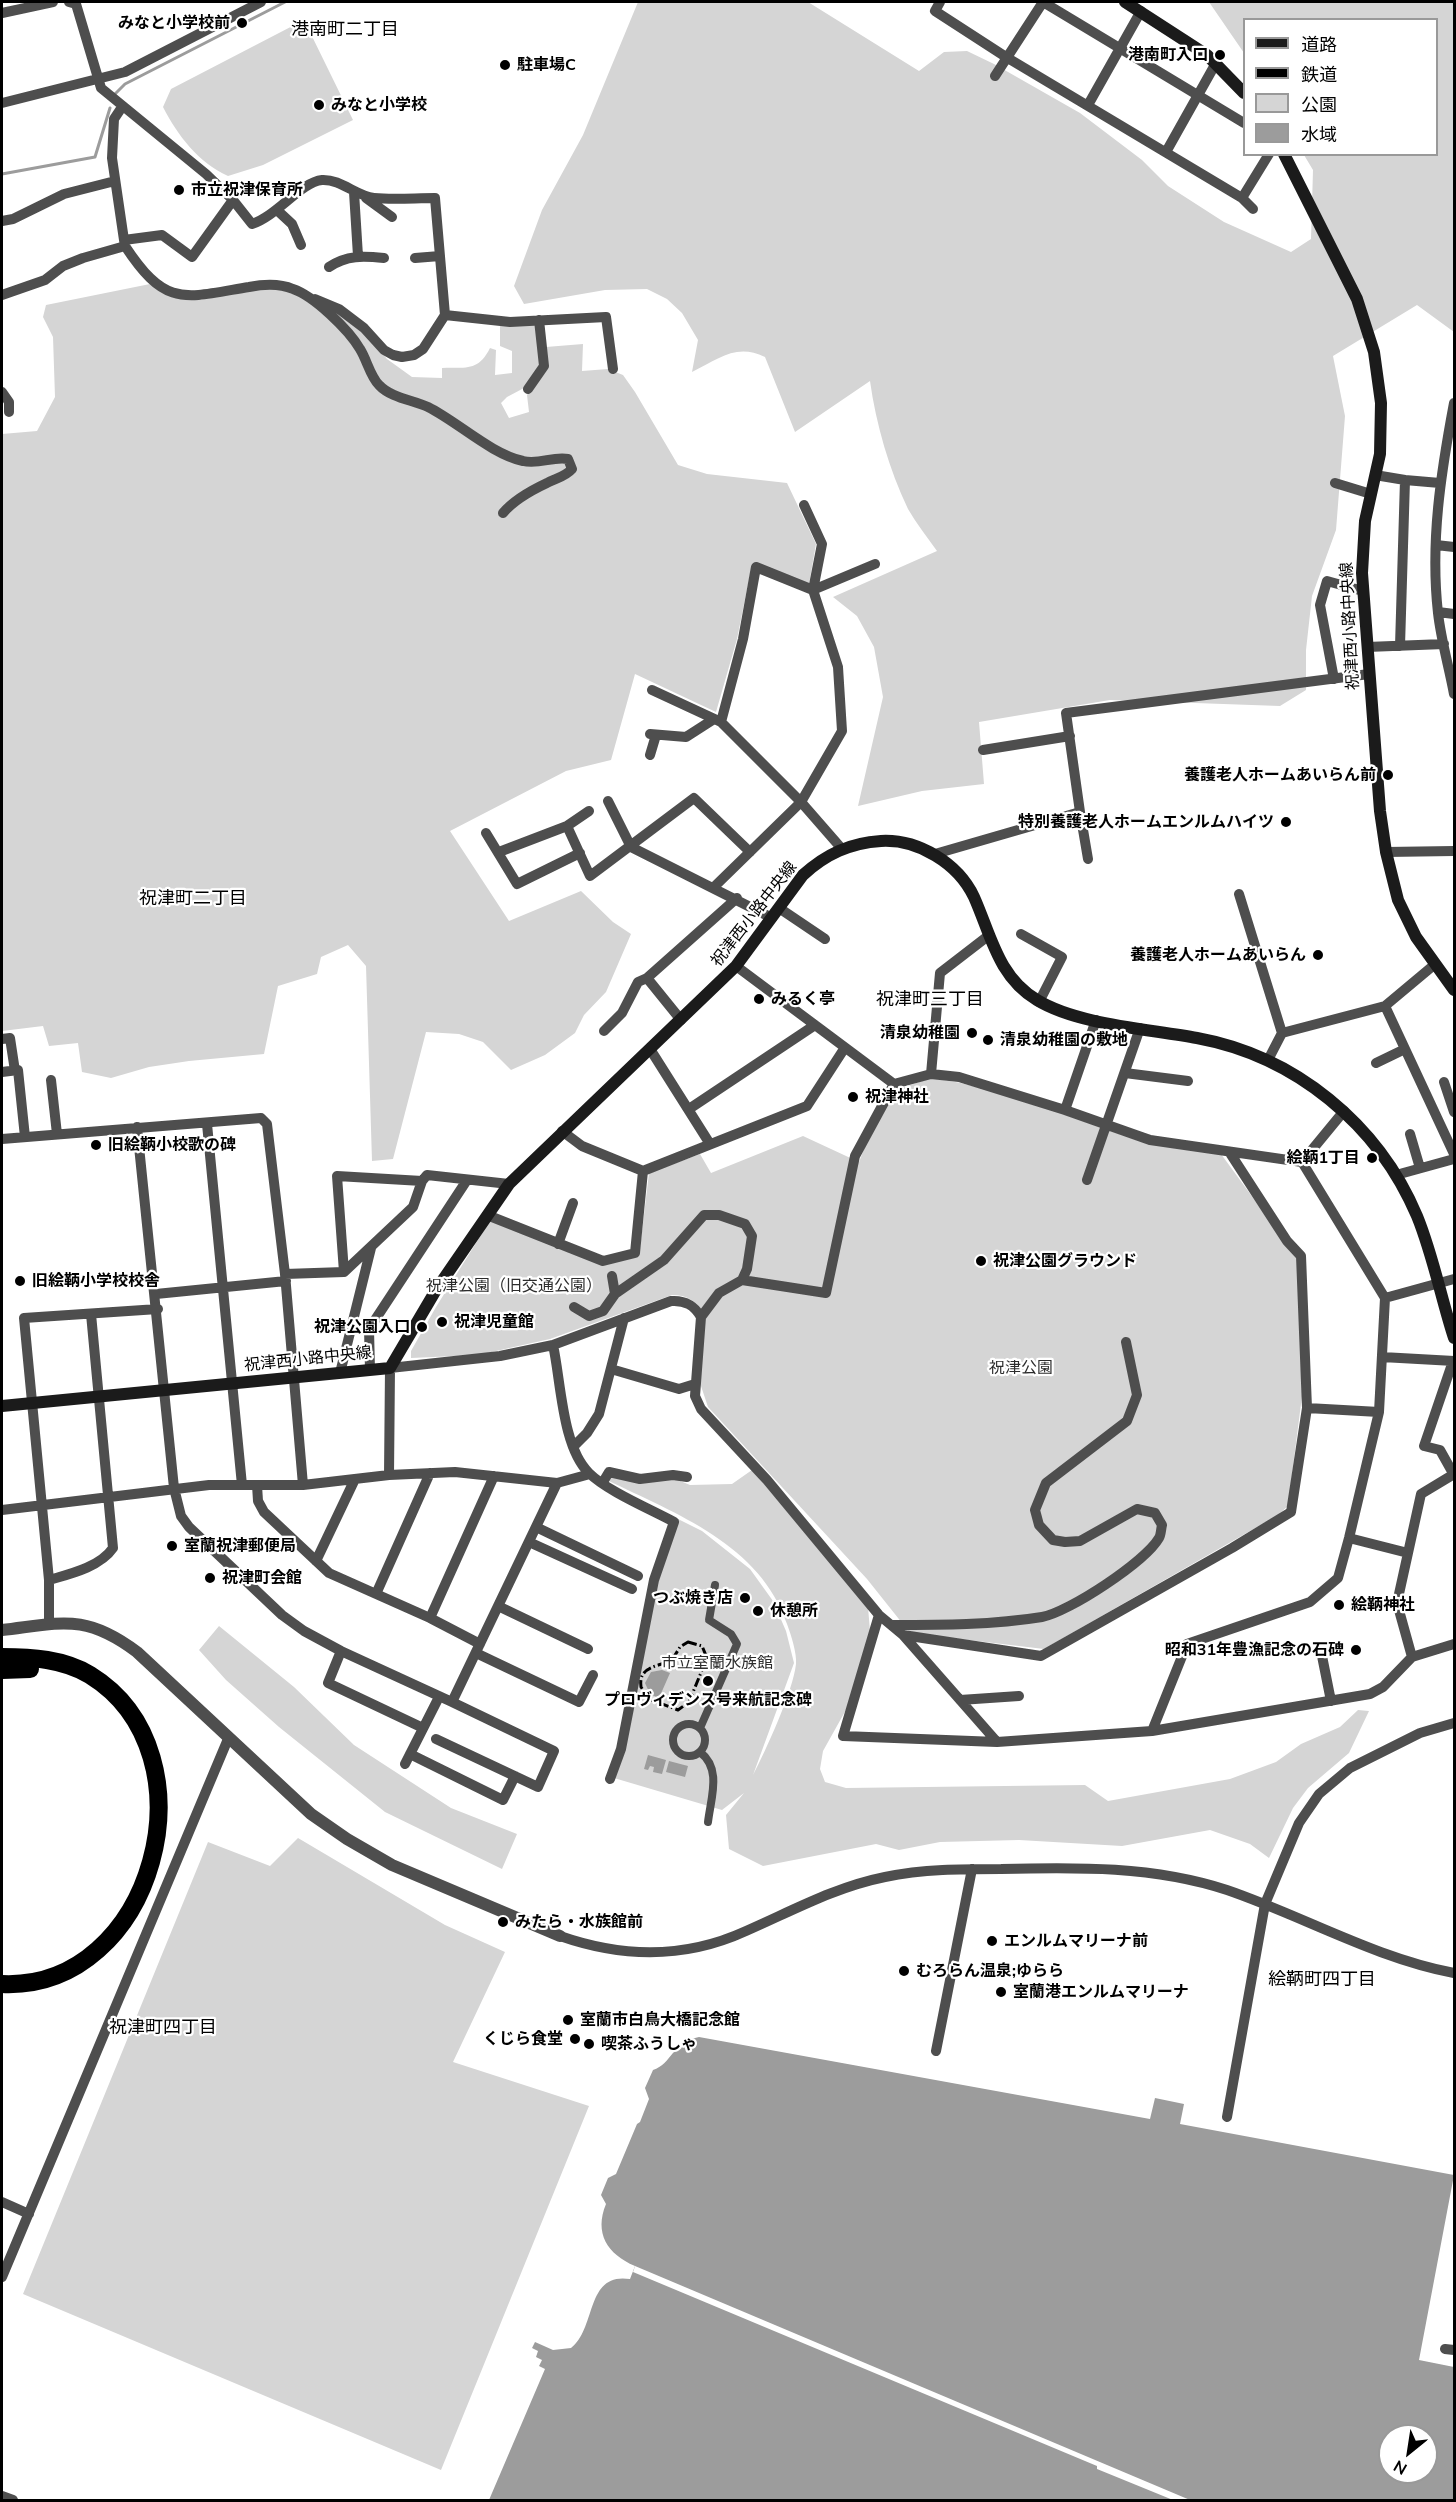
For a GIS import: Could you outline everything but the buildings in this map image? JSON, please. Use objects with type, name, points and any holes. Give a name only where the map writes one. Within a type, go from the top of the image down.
[{"type":"highway","points":[[2,1656],[58,1662],[88,1674],[113,1692],[136,1719],[150,1749],[159,1797],[154,1852],[136,1899],[96,1950],[70,1968],[2,1984]]},
{"type":"highway","points":[[2,1670],[33,1669],[58,1673],[92,1688],[126,1724],[137,1743],[148,1797],[148,1829],[141,1860],[123,1900],[97,1935],[83,1947],[41,1974],[2,1973]]},
{"type":"main road","points":[[1125,2],[1216,63],[1243,91]]},
{"type":"main road","name":"祝津西小路中央線","points":[[1285,156],[1366,321],[1374,352],[1381,403],[1380,454],[1363,543],[1363,591],[1375,763],[1386,852],[1398,900],[1434,965],[1455,990]]},
{"type":"main road","name":"祝津西小路中央線","points":[[2,1406],[390,1368],[436,1290],[509,1184],[736,966],[816,864],[842,849],[859,843],[889,841],[908,844],[935,854],[969,887],[999,960],[1015,982],[1039,1002],[1073,1016],[1214,1041],[1268,1060],[1314,1087],[1344,1111],[1376,1146],[1396,1175],[1417,1216],[1454,1338]]},
{"type":"street","points":[[2,103],[125,72],[261,2]]},
{"type":"street","points":[[940,2],[935,11],[1006,57],[1242,198],[1253,209]]},
{"type":"street","points":[[995,76],[1043,2],[1243,122]]},
{"type":"street","points":[[2,13],[34,3],[74,3],[101,88],[207,174],[233,200],[252,224],[278,211],[310,184],[322,180],[338,183],[373,198],[435,198],[445,315],[423,349],[414,355],[402,357],[384,350],[364,328],[339,309],[293,289],[274,284],[182,297],[167,291],[150,278],[124,243],[112,158],[114,119],[122,107]]},
{"type":"street","points":[[1088,105],[1141,11]]},
{"type":"street","points":[[1166,152],[1216,63]]},
{"type":"street","points":[[1242,198],[1268,156]]},
{"type":"street","points":[[2,221],[12,219],[64,194],[115,181]]},
{"type":"street","points":[[359,193],[392,217]]},
{"type":"street","points":[[358,256],[359,193]]},
{"type":"street","points":[[2,295],[45,280],[63,266],[83,258],[124,243],[162,235],[192,256],[233,200]]},
{"type":"street","points":[[278,211],[292,224],[301,245]]},
{"type":"street","points":[[329,267],[341,259],[358,256],[384,258]]},
{"type":"street","points":[[416,258],[440,256]]},
{"type":"street","points":[[315,299],[351,336],[377,384],[389,393],[432,409],[508,455],[523,461],[545,462],[568,459],[572,469],[567,475],[548,482],[510,505],[503,513]]},
{"type":"street","points":[[445,315],[510,322],[606,317],[613,369]]},
{"type":"street","points":[[528,389],[544,366],[539,320]]},
{"type":"street","points":[[2,392],[9,402],[9,412]]},
{"type":"street","points":[[1455,403],[1451,440],[1440,483],[1436,545],[1438,612],[1455,694]]},
{"type":"street","points":[[1375,475],[1440,483]]},
{"type":"street","points":[[1400,646],[1405,480]]},
{"type":"street","points":[[1335,483],[1371,494]]},
{"type":"street","points":[[714,887],[801,802],[842,731],[838,667],[813,590],[822,544],[804,505]]},
{"type":"street","points":[[1436,545],[1455,547]]},
{"type":"street","points":[[650,755],[653,734],[686,737],[717,721],[742,639],[756,567],[813,590],[875,564]]},
{"type":"street","points":[[1334,679],[1320,605],[1327,581],[1363,591]]},
{"type":"street","points":[[1438,612],[1455,614]]},
{"type":"street","points":[[1366,648],[1444,644]]},
{"type":"street","points":[[1088,860],[1066,713],[1369,674]]},
{"type":"street","points":[[652,690],[717,721],[801,802],[842,849]]},
{"type":"street","points":[[983,750],[1070,736]]},
{"type":"street","points":[[567,826],[590,876],[694,798],[750,852]]},
{"type":"street","points":[[608,801],[631,847],[736,898],[776,913],[825,939]]},
{"type":"street","points":[[499,852],[567,826],[589,811]]},
{"type":"street","points":[[935,854],[1080,812]]},
{"type":"street","points":[[486,833],[517,884],[580,853]]},
{"type":"street","points":[[1386,852],[1455,851]]},
{"type":"street","points":[[1239,894],[1282,1033],[1268,1060]]},
{"type":"street","points":[[604,1031],[622,1013],[638,982],[647,978],[736,898]]},
{"type":"street","points":[[1021,934],[1062,957],[1039,1002]]},
{"type":"street","points":[[931,1074],[940,973],[988,936]]},
{"type":"street","points":[[1282,1033],[1384,1006],[1434,965]]},
{"type":"street","points":[[736,966],[844,1049],[894,1084]]},
{"type":"street","points":[[647,978],[681,1020]]},
{"type":"street","points":[[1384,1006],[1455,1154]]},
{"type":"street","points":[[1065,1110],[1096,1020]]},
{"type":"street","points":[[688,1109],[815,1025]]},
{"type":"street","points":[[1087,1180],[1140,1028]]},
{"type":"street","points":[[2,1038],[10,1038],[15,1071]]},
{"type":"street","points":[[650,1049],[711,1144]]},
{"type":"street","points":[[562,1131],[582,1146],[643,1171],[807,1106],[844,1049]]},
{"type":"street","points":[[1376,1063],[1405,1049]]},
{"type":"street","points":[[2,1072],[18,1070],[25,1137]]},
{"type":"street","points":[[1125,1073],[1188,1081]]},
{"type":"street","points":[[742,1280],[826,1293],[855,1156],[894,1084],[931,1074],[959,1077],[1065,1110],[1150,1140],[1302,1162]]},
{"type":"street","points":[[51,1080],[57,1134]]},
{"type":"street","points":[[1444,1082],[1455,1112]]},
{"type":"street","points":[[1428,1097],[1448,1094]]},
{"type":"street","points":[[1302,1162],[1344,1111]]},
{"type":"street","points":[[2,1139],[138,1126],[207,1124],[261,1118],[267,1124],[286,1278],[303,1485]]},
{"type":"street","points":[[207,1124],[242,1485]]},
{"type":"street","points":[[138,1126],[174,1488],[181,1516],[189,1527],[282,1615],[341,1651],[554,1751],[537,1787],[436,1739]]},
{"type":"street","points":[[1410,1134],[1420,1168]]},
{"type":"street","points":[[903,1635],[1041,1656],[1291,1512],[1307,1408],[1301,1256],[1287,1241],[1230,1152]]},
{"type":"street","points":[[1396,1175],[1455,1159]]},
{"type":"street","points":[[1152,1731],[1187,1644],[1310,1602],[1338,1578],[1349,1538],[1379,1412],[1385,1298],[1302,1162]]},
{"type":"street","points":[[487,1215],[603,1261],[635,1253],[643,1171]]},
{"type":"street","points":[[156,1294],[344,1272],[413,1207],[422,1181],[427,1175],[509,1184]]},
{"type":"street","points":[[344,1272],[337,1176],[422,1181]]},
{"type":"street","points":[[370,1370],[369,1329],[467,1180]]},
{"type":"street","points":[[558,1244],[573,1203]]},
{"type":"street","points":[[574,1307],[590,1316],[603,1311],[615,1294],[664,1260],[704,1215],[719,1215],[745,1224],[752,1236],[747,1269],[742,1280],[719,1293],[700,1317]]},
{"type":"street","points":[[340,1373],[371,1247]]},
{"type":"street","points":[[612,1276],[615,1294]]},
{"type":"street","points":[[1385,1298],[1455,1279]]},
{"type":"street","points":[[389,1475],[390,1368],[500,1356],[553,1345],[679,1300],[696,1309],[700,1317],[695,1396],[701,1408],[767,1480],[879,1615],[903,1635],[997,1742]]},
{"type":"street","points":[[49,1625],[49,1580],[30,1403],[24,1318],[158,1309]]},
{"type":"street","points":[[49,1580],[73,1573],[107,1557],[113,1548],[91,1314]]},
{"type":"street","points":[[573,1447],[587,1433],[599,1414],[624,1318]]},
{"type":"street","points":[[891,1625],[927,1627],[1044,1617],[1082,1598],[1135,1564],[1160,1538],[1162,1525],[1155,1513],[1137,1509],[1080,1541],[1053,1540],[1039,1525],[1035,1510],[1046,1483],[1127,1421],[1137,1395],[1126,1342]]},
{"type":"street","points":[[553,1345],[577,1458],[590,1474],[674,1522],[654,1580],[621,1749],[610,1779]]},
{"type":"street","points":[[1382,1357],[1454,1361],[1424,1446],[1440,1450],[1454,1475],[1421,1494],[1397,1602],[1412,1657]]},
{"type":"street","points":[[611,1369],[679,1389],[695,1384]]},
{"type":"street","points":[[1307,1408],[1379,1412]]},
{"type":"street","points":[[2,1510],[174,1488],[303,1485],[389,1475],[455,1472],[557,1483],[590,1474]]},
{"type":"street","points":[[603,1482],[609,1472],[640,1479],[673,1475],[687,1477]]},
{"type":"street","points":[[376,1594],[430,1473]]},
{"type":"street","points":[[430,1618],[494,1476]]},
{"type":"street","points":[[316,1562],[355,1479]]},
{"type":"street","points":[[452,1702],[557,1483]]},
{"type":"street","points":[[257,1485],[258,1501],[264,1512],[329,1573],[430,1618],[478,1648],[579,1702],[593,1675]]},
{"type":"street","points":[[536,1527],[638,1576]]},
{"type":"street","points":[[1349,1538],[1408,1553]]},
{"type":"street","points":[[529,1542],[632,1589]]},
{"type":"street","points":[[700,1728],[690,1724],[680,1726],[672,1740],[675,1750],[685,1756],[700,1752],[705,1742],[700,1728],[737,1644],[731,1634],[709,1620],[715,1585]]},
{"type":"street","points":[[498,1606],[588,1649]]},
{"type":"street","points":[[879,1615],[843,1736],[997,1742],[1152,1731],[1370,1694],[1383,1688],[1412,1657],[1455,1644]]},
{"type":"street","points":[[2,1630],[71,1623],[98,1628],[118,1638],[137,1652],[311,1814],[347,1839],[392,1865],[561,1936],[621,1952],[671,1953],[717,1942],[823,1895],[864,1882],[929,1870],[1135,1871],[1183,1878],[1226,1890],[1403,1960],[1455,1974]]},
{"type":"street","points":[[341,1651],[328,1683],[423,1728]]},
{"type":"street","points":[[1321,1651],[1331,1701]]},
{"type":"street","points":[[439,1696],[407,1759],[503,1800],[515,1776]]},
{"type":"street","points":[[960,1700],[1019,1696]]},
{"type":"street","points":[[1227,2116],[1265,1904],[1299,1823],[1329,1785],[1350,1768],[1420,1733],[1455,1722]]},
{"type":"street","points":[[2,2277],[228,1739]]},
{"type":"street","points":[[700,1752],[709,1760],[715,1773],[708,1822]]},
{"type":"street","points":[[936,2051],[972,1869]]},
{"type":"street","points":[[2,2202],[29,2214]]},
{"type":"street","points":[[2,2496],[14,2500]]},
{"type":"green space","points":[[638,2],[808,2],[919,71],[944,52],[967,51],[994,64],[1080,113],[1142,160],[1168,186],[1224,222],[1291,252],[1311,239],[1313,170],[1305,156],[1438,156],[1438,18],[1243,18],[1243,52],[1209,2],[1454,2],[1454,332],[1417,305],[1333,356],[1345,416],[1336,530],[1312,596],[1306,650],[1306,690],[1280,706],[1110,700],[979,722],[984,784],[922,791],[858,806],[883,697],[874,647],[857,616],[833,597],[937,551],[908,509],[895,478],[880,430],[870,381],[795,432],[765,357],[755,353],[736,352],[692,372],[698,340],[682,313],[667,299],[647,289],[605,290],[524,304],[514,286],[542,210],[583,135]]},
{"type":"green space","points":[[304,20],[353,120],[263,165],[228,176],[198,156],[175,128],[163,107],[171,89]]},
{"type":"green space","points":[[150,284],[173,297],[274,286],[337,312],[362,329],[387,359],[412,377],[442,378],[442,368],[465,368],[476,365],[490,348],[496,350],[495,375],[512,373],[512,351],[500,346],[500,325],[537,323],[542,364],[524,388],[501,403],[509,418],[529,412],[527,395],[547,368],[546,347],[583,344],[582,371],[608,369],[623,375],[678,465],[707,474],[787,483],[816,544],[809,584],[752,564],[737,639],[716,712],[635,674],[611,760],[566,771],[450,831],[509,921],[581,891],[613,922],[631,934],[606,992],[584,1015],[575,1033],[545,1055],[511,1070],[483,1042],[459,1034],[426,1032],[393,1159],[372,1161],[366,966],[348,945],[321,957],[317,974],[278,986],[264,1054],[149,1067],[111,1078],[82,1072],[78,1043],[49,1046],[43,1026],[2,1031],[2,434],[37,431],[55,397],[53,337],[43,317],[46,305]]},
{"type":"green space","name":"祝津公園","points":[[931,1078],[961,1083],[1221,1154],[1297,1258],[1302,1396],[1288,1506],[1278,1515],[1044,1649],[910,1633],[867,1579],[708,1407],[700,1383],[705,1317],[700,1307],[692,1300],[672,1295],[550,1339],[478,1355],[411,1358],[411,1351],[436,1307],[491,1219],[600,1262],[639,1257],[649,1173],[700,1154],[711,1173],[803,1136],[859,1162],[868,1139],[896,1090]]},
{"type":"green space","name":"市立室蘭水族館","points":[[752,1470],[868,1607],[870,1631],[847,1708],[823,1751],[820,1769],[825,1782],[846,1788],[1085,1785],[1108,1801],[1230,1779],[1276,1762],[1301,1744],[1340,1727],[1358,1710],[1369,1711],[1349,1753],[1308,1788],[1293,1808],[1269,1858],[1250,1844],[1210,1830],[1122,1846],[1019,1840],[940,1842],[899,1850],[876,1844],[763,1866],[729,1849],[726,1815],[744,1793],[722,1810],[614,1778],[658,1579],[678,1519],[702,1531],[750,1569],[773,1601],[786,1631],[794,1663],[753,1775],[785,1704],[796,1660],[787,1624],[774,1596],[757,1573],[736,1552],[687,1519],[607,1480],[609,1474],[668,1476],[690,1485],[732,1484]]},
{"type":"green space","points":[[219,1626],[294,1687],[354,1745],[451,1808],[517,1834],[502,1869],[385,1812],[279,1727],[226,1680],[199,1650]]},
{"type":"green space","points":[[298,1838],[445,1925],[505,1952],[453,2062],[589,2106],[441,2470],[23,2294],[208,1842],[270,1866]]},
{"type":"water","points":[[662,1670],[670,1673],[659,1698],[650,1694],[645,1683],[651,1672]]},
{"type":"water","points":[[648,1755],[666,1760],[662,1774],[653,1772],[654,1767],[644,1769]]},
{"type":"water","points":[[669,1761],[688,1766],[685,1777],[666,1772]]},
{"type":"water","points":[[699,2037],[1150,2119],[1155,2098],[1184,2104],[1180,2124],[1454,2175],[1419,2360],[1454,2367],[1454,2500],[489,2500],[545,2369],[539,2366],[542,2360],[536,2357],[538,2351],[532,2348],[535,2342],[553,2350],[571,2348],[585,2328],[598,2292],[605,2284],[616,2279],[630,2279],[635,2266],[610,2249],[603,2233],[603,2214],[606,2204],[601,2195],[608,2178],[616,2174],[637,2124],[640,2122],[649,2099],[645,2088],[653,2070],[664,2063],[683,2044]]},
{"type":"pier","points":[[635,2266],[1190,2500],[1173,2500],[1097,2469],[1097,2466],[633,2272]]},
{"type":"waterway","points":[[115,94],[125,84],[285,2]]},
{"type":"waterway","points":[[2,174],[95,157],[110,108]]},
{"type":"railway","points":[[688,1642],[702,1646],[707,1658],[689,1702],[678,1710],[649,1699],[641,1687],[643,1675],[650,1668],[672,1660],[680,1647],[688,1642]]},
{"type":"place","name":"みなと小学校前","points":[[242,23]]},
{"type":"place","name":"港南町入口","points":[[1220,55]]},
{"type":"place","name":"駐車場C","points":[[505,65]]},
{"type":"place","name":"みなと小学校","points":[[319,105]]},
{"type":"place","name":"市立祝津保育所","points":[[179,190]]},
{"type":"place","name":"養護老人ホームあいらん前","points":[[1388,775]]},
{"type":"place","name":"特別養護老人ホームエンルムハイツ","points":[[1286,822]]},
{"type":"place","name":"養護老人ホームあいらん","points":[[1318,955]]},
{"type":"place","name":"みるく亭","points":[[759,999]]},
{"type":"place","name":"清泉幼稚園","points":[[972,1033]]},
{"type":"place","name":"清泉幼稚園の敷地","points":[[988,1040]]},
{"type":"place","name":"祝津神社","points":[[853,1097]]},
{"type":"place","name":"旧絵鞆小校歌の碑","points":[[96,1145]]},
{"type":"place","name":"絵鞆1丁目","points":[[1372,1158]]},
{"type":"place","name":"祝津公園グラウンド","points":[[981,1261]]},
{"type":"place","name":"旧絵鞆小学校校舎","points":[[20,1281]]},
{"type":"place","name":"祝津児童館","points":[[442,1322]]},
{"type":"place","name":"祝津公園入口","points":[[422,1327]]},
{"type":"place","name":"室蘭祝津郵便局","points":[[172,1546]]},
{"type":"place","name":"祝津町会館","points":[[210,1578]]},
{"type":"place","name":"つぶ焼き店","points":[[745,1598]]},
{"type":"place","name":"絵鞆神社","points":[[1339,1605]]},
{"type":"place","name":"休憩所","points":[[758,1611]]},
{"type":"place","name":"昭和31年豊漁記念の石碑","points":[[1356,1650]]},
{"type":"place","name":"プロヴィデンス号来航記念碑","points":[[708,1681]]},
{"type":"place","name":"みたら・水族館前","points":[[503,1922]]},
{"type":"place","name":"エンルムマリーナ前","points":[[992,1941]]},
{"type":"place","name":"むろらん温泉;ゆらら","points":[[904,1971]]},
{"type":"place","name":"室蘭港エンルムマリーナ","points":[[1001,1992]]},
{"type":"place","name":"室蘭市白鳥大橋記念館","points":[[568,2020]]},
{"type":"place","name":"くじら食堂","points":[[575,2039]]},
{"type":"place","name":"喫茶ふうしゃ","points":[[589,2044]]},
{"type":"district","name":"港南町二丁目","points":[[345,30]]},
{"type":"district","name":"祝津町二丁目","points":[[193,899]]},
{"type":"district","name":"祝津町三丁目","points":[[930,1000]]},
{"type":"district","name":"絵鞆町四丁目","points":[[1322,1980]]},
{"type":"district","name":"祝津町四丁目","points":[[163,2028]]},
{"type":"park label","name":"祝津公園（旧交通公園）","points":[[514,1286]]}]
